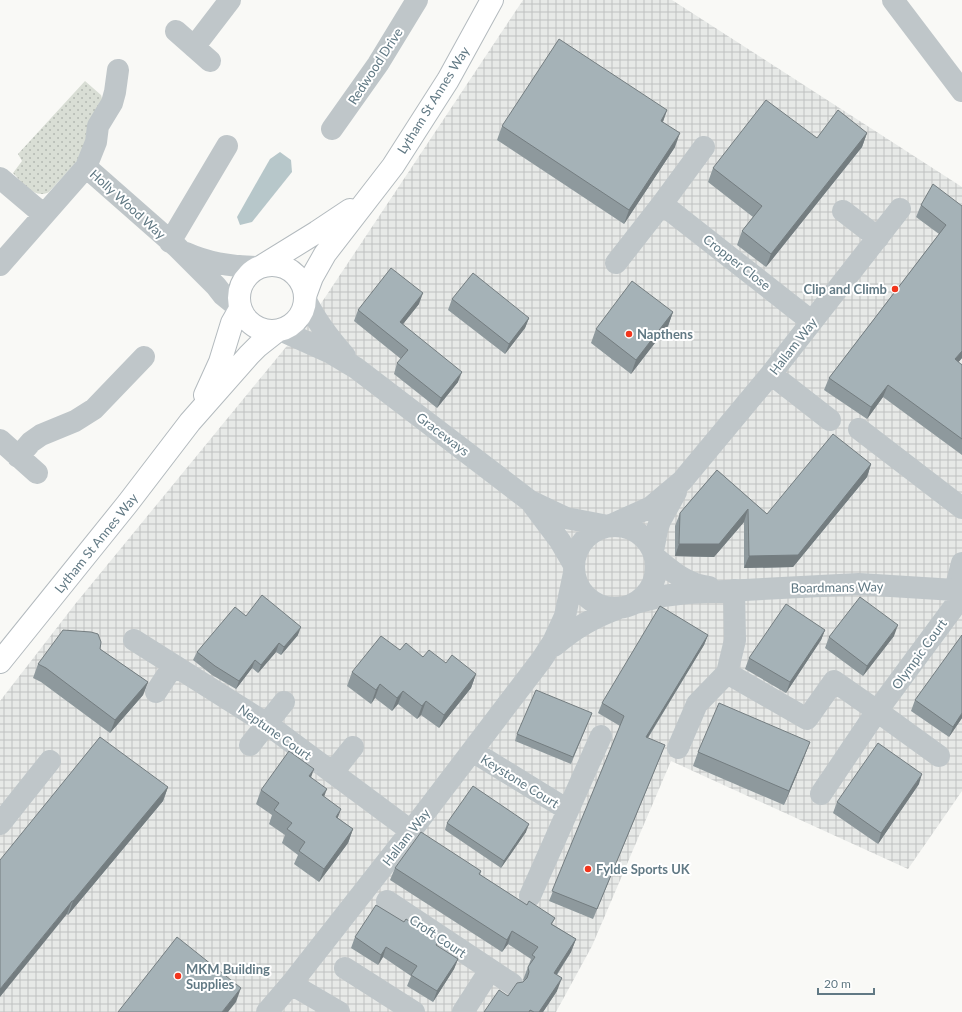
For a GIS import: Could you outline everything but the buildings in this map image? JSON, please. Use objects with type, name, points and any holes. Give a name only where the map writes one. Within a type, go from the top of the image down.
[{"type":"main road","name":"Lytham St Annes Way","points":[[305,297],[312,277],[325,254],[368,196],[393,166],[448,80],[492,0]]},
{"type":"main road","name":"Lytham St Annes Way","points":[[261,266],[329,224],[368,196]]},
{"type":"main road","points":[[276,265],[284,267],[292,271],[298,277],[302,285],[305,297],[303,309],[291,326],[278,331],[264,331],[254,326],[248,322],[240,308],[238,295],[241,285],[249,274],[261,266],[276,265]]},
{"type":"main road","name":"Lytham St Annes Way","points":[[190,422],[213,379],[232,323],[240,308]]},
{"type":"main road","name":"Lytham St Annes Way","points":[[0,662],[128,503],[190,422],[254,350],[278,331]]},
{"type":"street","points":[[176,31],[202,54],[230,0]]},
{"type":"street","name":"Redwood Drive","points":[[332,129],[378,64],[416,0]]},
{"type":"street","points":[[893,0],[962,91]]},
{"type":"street","name":"Holly Wood Way","points":[[0,264],[86,167],[96,142],[98,126],[112,103],[118,70]]},
{"type":"street","name":"Holly Wood Way","points":[[173,245],[227,146]]},
{"type":"street","points":[[616,264],[704,147]]},
{"type":"street","name":"Holly Wood Way","points":[[86,167],[173,245],[216,286],[223,295],[240,308]]},
{"type":"street","points":[[0,178],[44,215]]},
{"type":"street","name":"Cropper Close","points":[[662,204],[812,321]]},
{"type":"street","name":"Hallam Way","points":[[609,526],[651,507],[682,481],[771,374],[900,208]]},
{"type":"street","points":[[843,211],[878,238]]},
{"type":"street","name":"Holly Wood Way","points":[[173,245],[198,258],[212,262],[241,267],[261,266]]},
{"type":"street","name":"Graceways","points":[[305,297],[311,311],[326,334],[356,368]]},
{"type":"street","name":"Graceways","points":[[278,331],[331,353],[356,368],[530,501],[566,518],[609,526]]},
{"type":"street","points":[[18,457],[31,442],[41,435],[75,421],[94,409],[144,357]]},
{"type":"street","points":[[771,374],[830,420]]},
{"type":"street","points":[[859,429],[962,508]]},
{"type":"street","points":[[0,440],[37,473]]},
{"type":"street","name":"Hallam Way","points":[[654,555],[657,530],[660,521],[682,481]]},
{"type":"street","name":"Graceways","points":[[530,501],[560,541],[574,569]]},
{"type":"street","points":[[609,526],[621,526],[632,529],[641,534],[648,542],[654,555],[656,576],[653,584],[642,598],[627,605],[609,607],[599,604],[582,592],[577,583],[574,569],[575,554],[584,540],[597,529],[609,526]]},
{"type":"street","name":"Boardmans Way","points":[[654,555],[685,580],[702,587],[734,590]]},
{"type":"street","name":"Olympic Court","points":[[821,794],[960,593],[962,563]]},
{"type":"street","name":"Hallam Way","points":[[267,1012],[291,984],[411,831],[542,658],[553,642],[565,616],[574,569]]},
{"type":"street","name":"Boardmans Way","points":[[627,605],[675,594],[859,584],[960,593]]},
{"type":"street","points":[[678,748],[697,704],[728,673],[735,640],[734,590]]},
{"type":"street","name":"Hallam Way","points":[[542,658],[578,627],[592,619],[627,605]]},
{"type":"street","name":"Neptune Court","points":[[134,640],[267,724],[411,831]]},
{"type":"street","points":[[156,692],[173,666]]},
{"type":"street","points":[[728,673],[807,719],[834,681],[939,756]]},
{"type":"street","points":[[250,745],[284,702]]},
{"type":"street","name":"Keystone Court","points":[[530,896],[601,736]]},
{"type":"street","points":[[332,772],[353,747]]},
{"type":"street","name":"Keystone Court","points":[[472,751],[568,810]]},
{"type":"street","points":[[0,824],[50,761]]},
{"type":"street","name":"Croft Court","points":[[387,901],[512,984]]},
{"type":"street","points":[[345,968],[414,1012]]},
{"type":"street","points":[[463,1012],[490,970]]},
{"type":"street","points":[[291,984],[339,1012]]},
{"type":"shaded area","points":[[523,0],[672,0],[962,187],[962,791],[908,869],[671,761],[592,946],[556,1012],[0,1012],[0,701],[76,603],[318,308]]},
{"type":"shaded area","points":[[85,81],[101,95],[103,102],[89,148],[49,192],[39,194],[34,192],[25,186],[13,173],[22,161],[18,154]]},
{"type":"shaded area","points":[[280,152],[291,160],[292,172],[252,222],[240,225],[237,217],[270,159]]},
{"type":"place","name":"Clip and Climb","points":[[895,289]]},
{"type":"place","name":"Napthens","points":[[629,334]]},
{"type":"place","name":"Fylde Sports UK","points":[[588,869]]},
{"type":"place","name":"MKM Building Supplies","points":[[178,976]]}]
